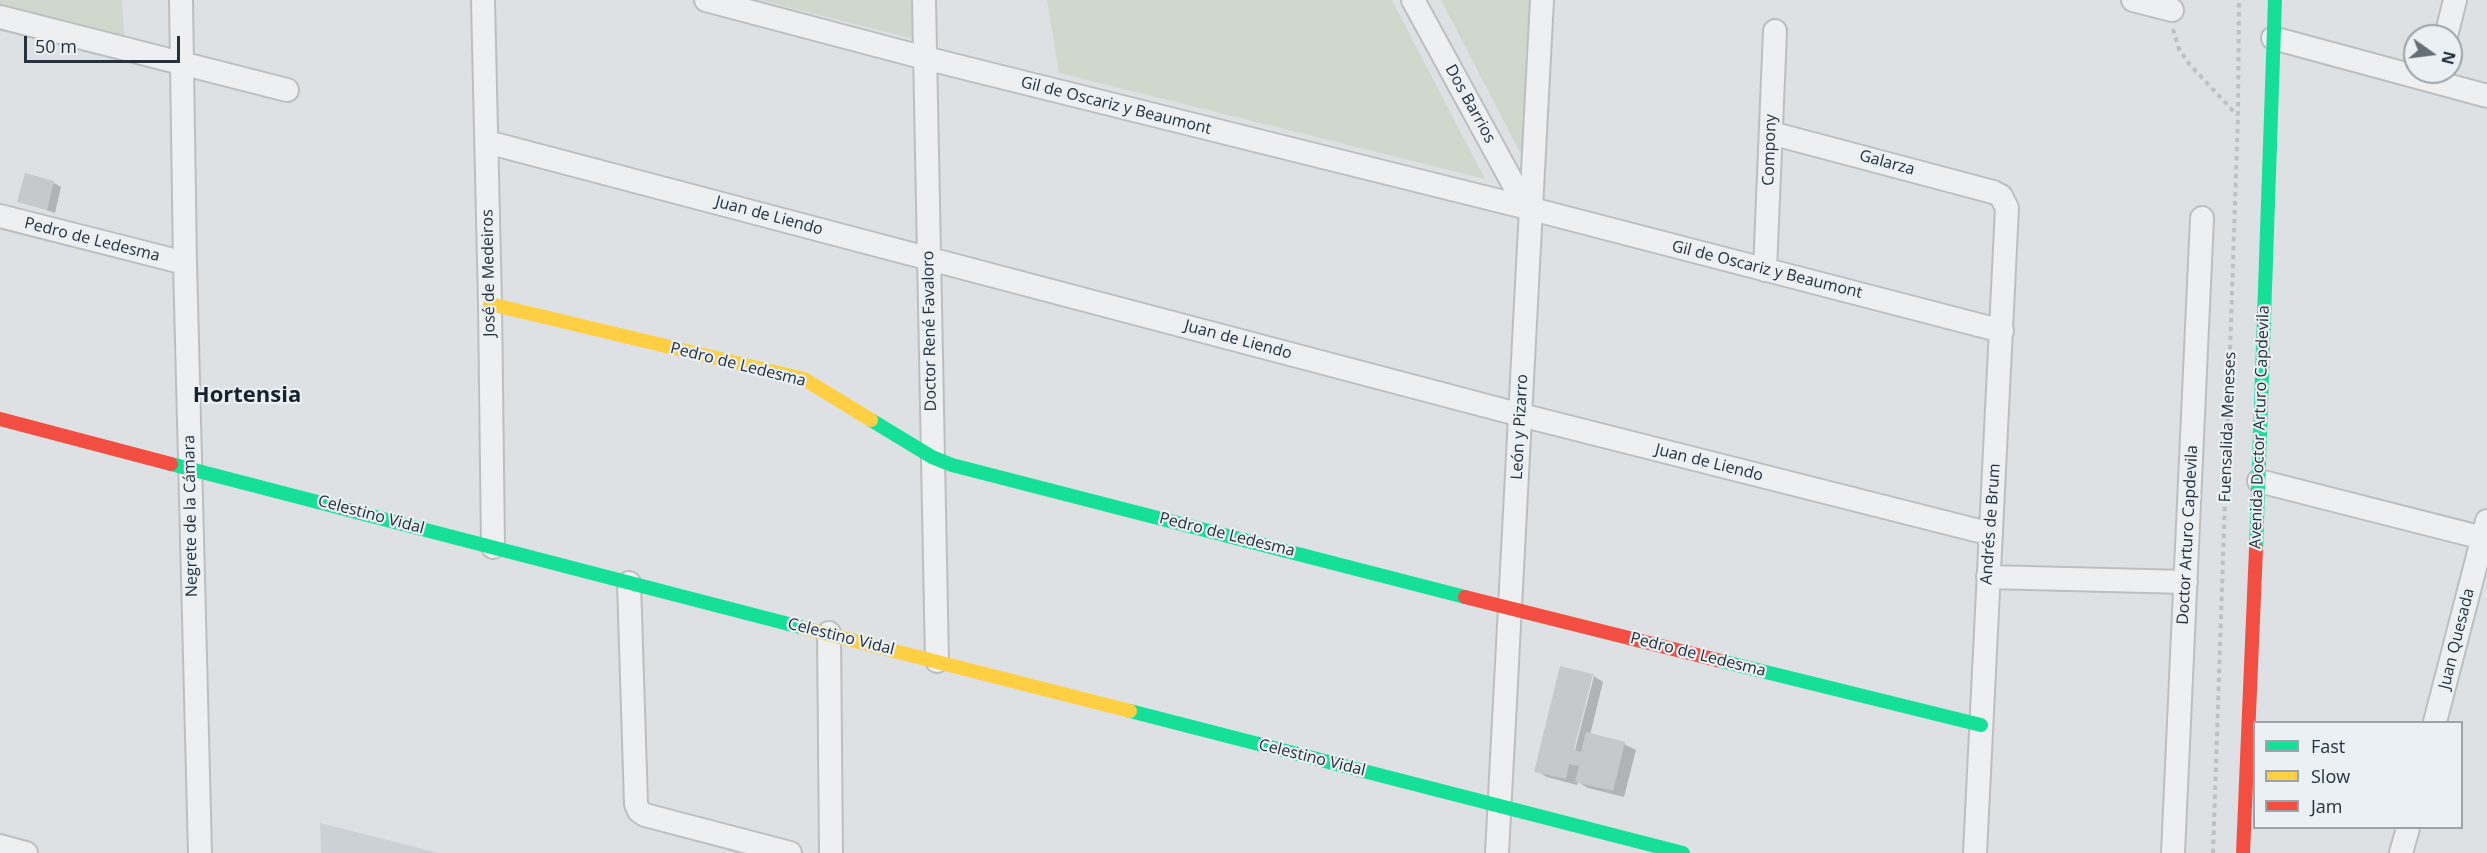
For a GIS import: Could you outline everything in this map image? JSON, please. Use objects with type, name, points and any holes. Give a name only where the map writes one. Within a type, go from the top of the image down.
[{"type":"street","name":"Negrete de la Cámara","points":[[181,0],[185,263],[200,853]]},
{"type":"street","name":"José de Medeiros","points":[[483,0],[493,547]]},
{"type":"street","name":"Gil de Oscariz y Beaumont","points":[[706,0],[925,58],[1529,209],[2002,331]]},
{"type":"street","name":"Doctor René Favaloro","points":[[924,0],[937,661]]},
{"type":"street","name":"Dos Barrios","points":[[1413,0],[1529,209]]},
{"type":"street","name":"León y Pizarro","points":[[1497,853],[1521,415],[1529,209],[1542,0]]},
{"type":"street","points":[[2133,0],[2172,10]]},
{"type":"street","name":"Avenida Doctor Arturo Capdevila","points":[[2243,853],[2259,481],[2275,0]]},
{"type":"street","points":[[2449,24],[2455,0]]},
{"type":"street","points":[[0,17],[287,90]]},
{"type":"street","name":"Compony","points":[[1765,270],[1775,31]]},
{"type":"street","points":[[2273,38],[2403,69]]},
{"type":"street","points":[[2454,84],[2487,96]]},
{"type":"street","name":"Galarza","points":[[1771,133],[2001,196]]},
{"type":"street","name":"Juan de Liendo","points":[[487,142],[1521,415],[1991,534]]},
{"type":"street","name":"Andrés de Brum","points":[[1975,853],[2007,208],[2001,196]]},
{"type":"street","name":"Pedro de Ledesma","points":[[0,216],[185,263]]},
{"type":"street","name":"Doctor Arturo Capdevila","points":[[2173,853],[2202,218]]},
{"type":"street","name":"Pedro de Ledesma","points":[[490,304],[804,380],[932,457],[952,465],[1509,608],[1981,725]]},
{"type":"street","name":"Celestino Vidal","points":[[0,419],[1683,853]]},
{"type":"street","points":[[2259,481],[2486,533]]},
{"type":"street","name":"Juan Quesada","points":[[2436,721],[2486,533]]},
{"type":"street","points":[[1988,577],[2186,582]]},
{"type":"street","points":[[629,583],[636,804],[639,811],[645,815],[790,853]]},
{"type":"street","points":[[829,633],[831,853]]},
{"type":"street","points":[[2401,853],[2408,829]]},
{"type":"street","points":[[0,846],[26,853]]},
{"type":"path","name":"Fuensalida Meneses","points":[[2213,853],[2240,0]]},
{"type":"path","points":[[2172,10],[2173,29],[2178,49],[2238,116]]},
{"type":"shaded area","points":[[0,0],[122,0],[125,48],[0,18]]},
{"type":"shaded area","points":[[759,0],[918,0],[918,40]]},
{"type":"shaded area","points":[[1047,0],[1392,0],[1485,179],[1059,73]]},
{"type":"shaded area","points":[[1441,0],[1530,0],[1523,158]]},
{"type":"shaded area","points":[[320,823],[439,853],[321,853]]},
{"type":"building","points":[[25,173],[54,181],[47,210],[17,202]]},
{"type":"building","points":[[1560,666],[1593,674],[1574,750],[1581,752],[1586,732],[1625,742],[1613,791],[1575,782],[1579,766],[1569,764],[1566,779],[1534,772]]},
{"type":"traffic: fast","points":[[2256,549],[2275,0]]},
{"type":"traffic: fast","points":[[871,420],[932,457],[952,465],[1465,597]]},
{"type":"traffic: fast","points":[[171,464],[804,628]]},
{"type":"traffic: fast","points":[[1721,661],[1981,725]]},
{"type":"traffic: fast","points":[[1130,711],[1683,853]]},
{"type":"traffic: slow","points":[[490,304],[804,379],[871,420]]},
{"type":"traffic: slow","points":[[804,628],[1130,711]]},
{"type":"traffic: jam","points":[[0,419],[171,464]]},
{"type":"traffic: jam","points":[[2243,853],[2256,549]]},
{"type":"traffic: jam","points":[[1465,597],[1721,661]]},
{"type":"district","name":"Hortensia","points":[[247,396]]}]
